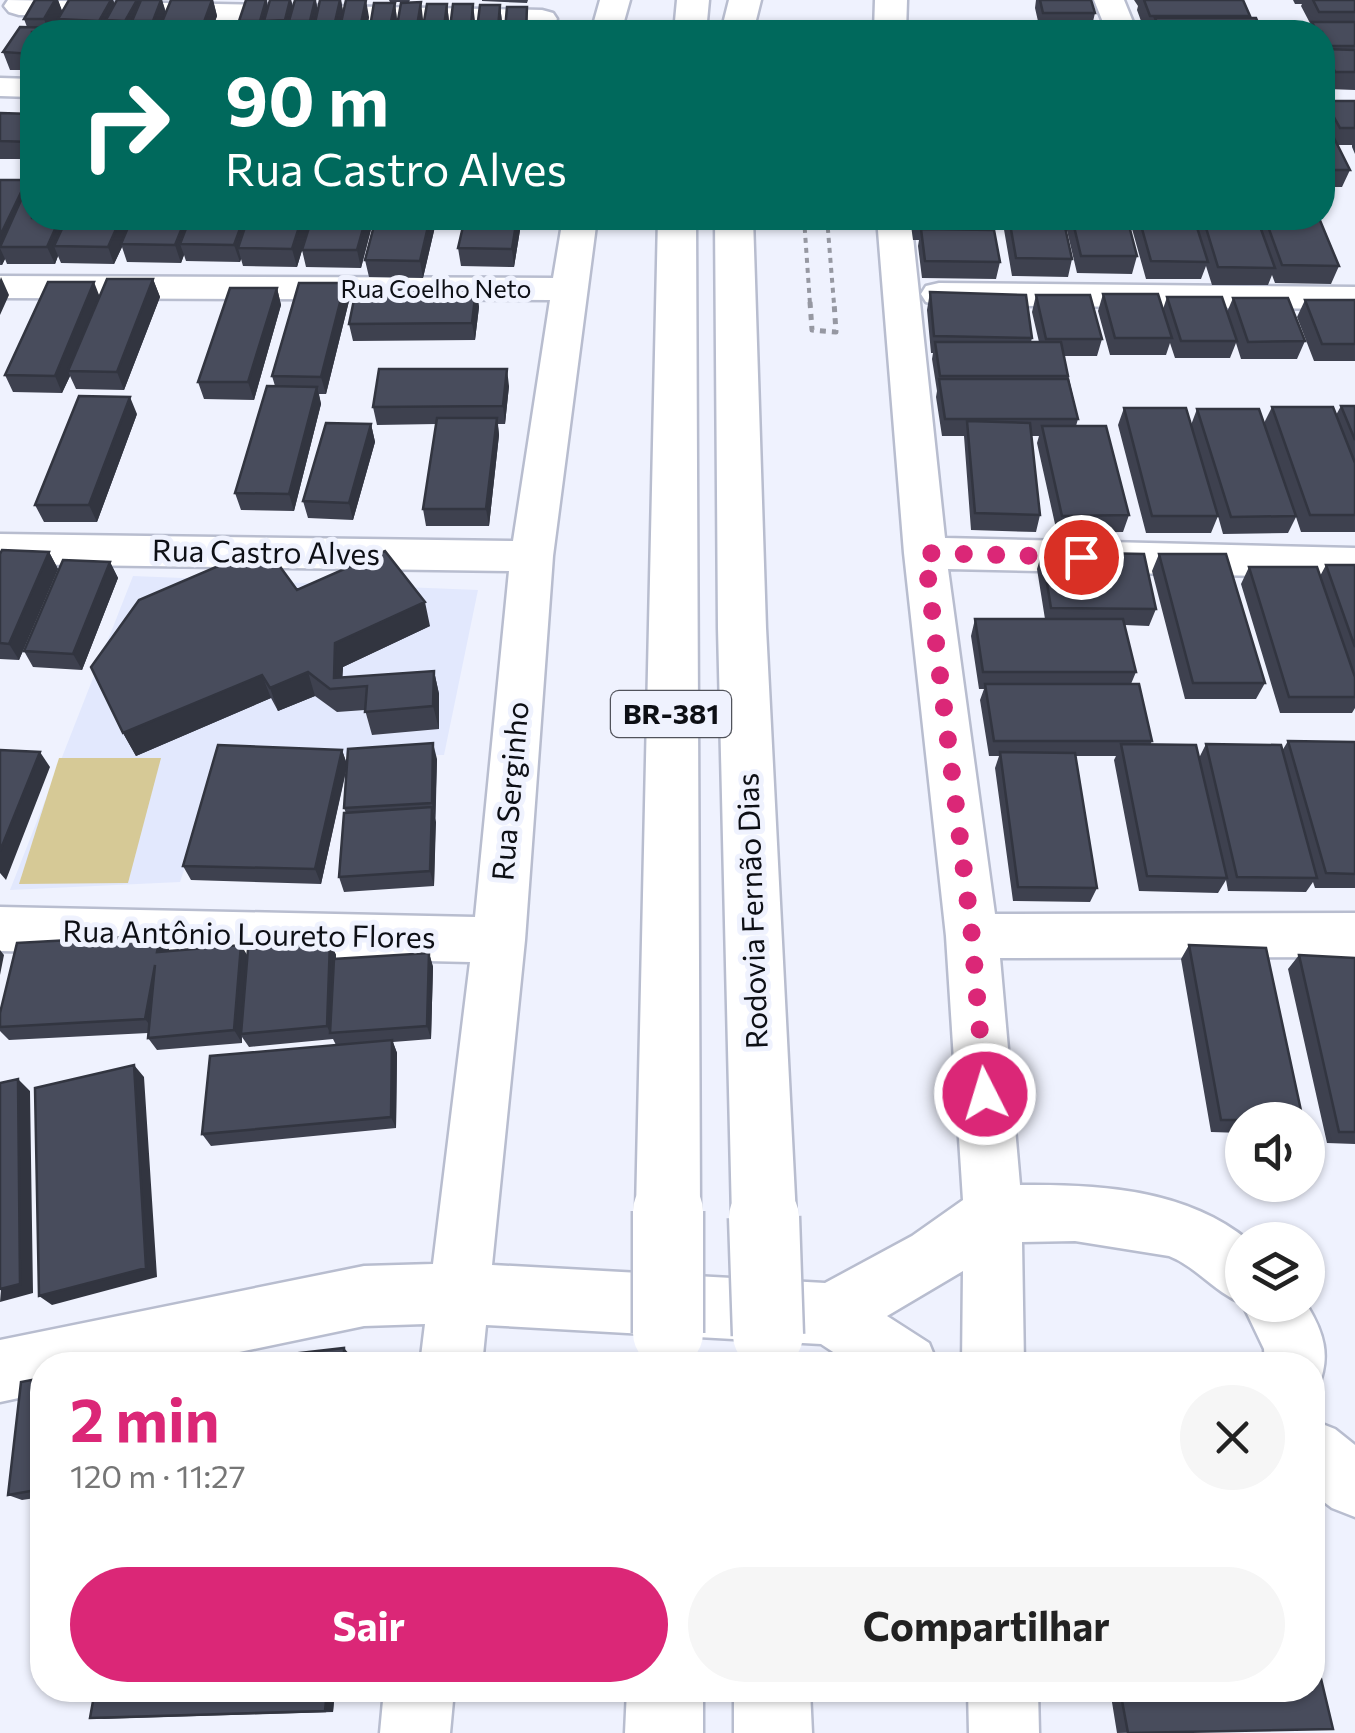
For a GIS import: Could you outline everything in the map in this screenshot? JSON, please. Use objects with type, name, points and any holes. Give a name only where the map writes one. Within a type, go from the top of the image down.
[{"type":"highway","name":"BR-381","points":[[668,1349],[676,230]]},
{"type":"highway","name":"Rodovia Fernão Dias","points":[[734,230],[742,628],[768,1350]]},
{"type":"highway","points":[[664,1702],[664,1733]]},
{"type":"highway","points":[[772,1702],[773,1733]]},
{"type":"street","points":[[0,39],[21,3],[545,17]]},
{"type":"street","name":"Rua Serginho","points":[[452,1352],[498,940],[532,556],[579,230]]},
{"type":"street","points":[[895,230],[925,553],[972,936],[993,1214],[993,1352]]},
{"type":"street","name":"Rua Coelho Neto","points":[[0,286],[572,289]]},
{"type":"street","points":[[899,294],[1355,298]]},
{"type":"street","name":"Rua Castro Alves","points":[[0,549],[532,556]]},
{"type":"street","points":[[925,553],[1355,563]]},
{"type":"street","name":"Rua Antônio Loureto Flores","points":[[0,929],[498,940]]},
{"type":"street","points":[[972,936],[1355,935]]},
{"type":"street","points":[[830,1314],[933,1257],[993,1214],[1075,1213],[1168,1227],[1202,1240],[1225,1259]]},
{"type":"street","points":[[92,1352],[364,1296],[458,1293],[830,1314],[887,1352]]},
{"type":"street","points":[[1282,1322],[1294,1341],[1295,1352]]},
{"type":"street","points":[[0,1371],[30,1365]]},
{"type":"street","points":[[1325,1462],[1355,1485]]},
{"type":"street","points":[[415,1733],[418,1702]]},
{"type":"street","points":[[1003,1702],[1004,1733]]},
{"type":"path","points":[[805,230],[812,330],[836,332],[828,230]]},
{"type":"shaded area","points":[[133,576],[478,590],[444,755],[222,756],[180,882],[10,890]]},
{"type":"shaded area","points":[[59,758],[161,758],[128,883],[19,884]]},
{"type":"building","points":[[35,0],[55,0],[44,19],[24,19]]},
{"type":"building","points":[[69,0],[111,0],[100,20],[58,19]]},
{"type":"building","points":[[117,0],[137,0],[126,20],[106,20]]},
{"type":"building","points":[[141,0],[161,0],[153,20],[132,20]]},
{"type":"building","points":[[171,0],[212,0],[205,20],[163,20]]},
{"type":"building","points":[[246,0],[266,0],[260,20],[239,20]]},
{"type":"building","points":[[270,0],[290,0],[285,20],[264,20]]},
{"type":"building","points":[[295,0],[315,0],[310,20],[289,20]]},
{"type":"building","points":[[320,0],[340,0],[335,20],[316,20]]},
{"type":"building","points":[[346,0],[366,0],[362,20],[342,20]]},
{"type":"building","points":[[1040,0],[1091,0],[1095,13],[1043,13]]},
{"type":"building","points":[[1144,0],[1243,0],[1250,16],[1150,16]]},
{"type":"building","points":[[1313,0],[1355,0],[1355,12],[1319,12]]},
{"type":"building","points":[[421,2],[418,20],[398,20],[401,3]]},
{"type":"building","points":[[374,3],[395,3],[391,20],[371,20]]},
{"type":"building","points":[[427,4],[447,4],[445,20],[424,20]]},
{"type":"building","points":[[453,4],[473,4],[472,20],[451,20]]},
{"type":"building","points":[[480,5],[500,5],[499,20],[478,20]]},
{"type":"building","points":[[507,7],[527,7],[526,20],[506,20]]},
{"type":"building","points":[[1155,18],[1257,20],[1156,20]]},
{"type":"building","points":[[1335,22],[1355,22],[1355,46],[1335,46]]},
{"type":"building","points":[[20,27],[20,53],[3,52]]},
{"type":"building","points":[[1335,49],[1355,50],[1355,72],[1335,72]]},
{"type":"building","points":[[1335,101],[1355,101],[1355,128],[1340,128],[1335,119]]},
{"type":"building","points":[[0,113],[20,114],[20,142],[0,141]]},
{"type":"building","points":[[1335,140],[1350,170],[1335,170]]},
{"type":"building","points":[[0,180],[20,180],[20,195],[0,236]]},
{"type":"building","points":[[20,202],[20,230],[55,230],[47,247],[0,247]]},
{"type":"building","points":[[61,230],[116,230],[108,247],[54,246]]},
{"type":"building","points":[[127,230],[181,230],[175,245],[121,244]]},
{"type":"building","points":[[185,230],[240,230],[234,245],[180,244]]},
{"type":"building","points":[[244,230],[298,230],[292,249],[238,248]]},
{"type":"building","points":[[308,230],[363,230],[357,250],[302,250]]},
{"type":"building","points":[[373,230],[427,230],[420,261],[365,260]]},
{"type":"building","points":[[462,230],[515,230],[512,249],[458,248]]},
{"type":"building","points":[[921,230],[994,230],[1000,262],[925,261]]},
{"type":"building","points":[[1011,230],[1066,230],[1072,259],[1016,258]]},
{"type":"building","points":[[1075,230],[1130,230],[1137,256],[1081,256]]},
{"type":"building","points":[[1142,230],[1198,230],[1208,262],[1151,261]]},
{"type":"building","points":[[1207,230],[1261,230],[1275,268],[1218,267]]},
{"type":"building","points":[[1269,230],[1324,230],[1339,266],[1282,265]]},
{"type":"building","points":[[107,279],[153,279],[117,372],[68,371]]},
{"type":"building","points":[[48,282],[94,282],[55,376],[5,375]]},
{"type":"building","points":[[299,283],[345,283],[321,377],[272,376]]},
{"type":"building","points":[[230,288],[277,288],[248,382],[198,382]]},
{"type":"building","points":[[476,289],[472,323],[349,324],[356,290]]},
{"type":"building","points":[[930,292],[1026,295],[1032,338],[934,336]]},
{"type":"building","points":[[1103,294],[1158,294],[1172,338],[1115,338]]},
{"type":"building","points":[[1036,295],[1090,295],[1102,339],[1046,339]]},
{"type":"building","points":[[1167,297],[1222,297],[1237,341],[1181,341]]},
{"type":"building","points":[[1233,298],[1288,298],[1305,341],[1248,342]]},
{"type":"building","points":[[1305,300],[1355,300],[1355,344],[1322,344]]},
{"type":"building","points":[[935,342],[1061,342],[1068,376],[940,376]]},
{"type":"building","points":[[379,369],[507,369],[503,406],[373,407]]},
{"type":"building","points":[[939,379],[1068,379],[1078,419],[945,419]]},
{"type":"building","points":[[267,386],[317,387],[289,494],[235,493]]},
{"type":"building","points":[[79,396],[130,397],[89,505],[35,505]]},
{"type":"building","points":[[1341,406],[1355,406],[1355,440]]},
{"type":"building","points":[[1272,407],[1333,407],[1355,463],[1355,515],[1310,515]]},
{"type":"building","points":[[1124,408],[1186,408],[1218,516],[1152,516]]},
{"type":"building","points":[[1197,409],[1259,409],[1296,516],[1231,517]]},
{"type":"building","points":[[437,418],[497,418],[486,509],[423,509]]},
{"type":"building","points":[[967,421],[1030,423],[1040,515],[975,513]]},
{"type":"building","points":[[326,423],[371,424],[349,503],[303,501]]},
{"type":"building","points":[[1042,426],[1106,426],[1129,515],[1062,516]]},
{"type":"building","points":[[265,546],[297,590],[385,551],[425,602],[335,643],[334,678],[434,671],[433,706],[365,712],[367,686],[330,689],[308,672],[270,688],[262,675],[123,733],[91,667],[139,600]]},
{"type":"building","points":[[2,550],[49,552],[9,644],[0,643]]},
{"type":"building","points":[[1042,552],[1144,554],[1156,609],[1051,608]]},
{"type":"building","points":[[1159,554],[1226,554],[1265,683],[1193,683]]},
{"type":"building","points":[[63,560],[110,562],[73,654],[24,651]]},
{"type":"building","points":[[1326,565],[1355,565],[1355,647]]},
{"type":"building","points":[[1249,567],[1317,567],[1355,677],[1355,697],[1289,697]]},
{"type":"building","points":[[975,619],[1123,619],[1136,672],[983,672]]},
{"type":"building","points":[[985,684],[1139,684],[1152,741],[994,741]]},
{"type":"building","points":[[1288,741],[1355,742],[1355,874],[1326,873]]},
{"type":"building","points":[[433,743],[432,803],[344,808],[348,749]]},
{"type":"building","points":[[1121,744],[1196,745],[1227,878],[1147,876]]},
{"type":"building","points":[[1206,744],[1281,745],[1317,878],[1237,877]]},
{"type":"building","points":[[218,745],[342,750],[315,869],[183,866]]},
{"type":"building","points":[[0,750],[40,752],[0,851]]},
{"type":"building","points":[[1000,752],[1075,753],[1097,888],[1018,887]]},
{"type":"building","points":[[432,807],[430,871],[339,877],[344,813]]},
{"type":"building","points":[[160,935],[157,952],[241,945],[234,1030],[148,1038],[155,965],[145,1019],[0,1027],[17,943]]},
{"type":"building","points":[[330,942],[327,1026],[241,1034],[248,949]]},
{"type":"building","points":[[1189,945],[1266,948],[1299,1102],[1225,1102],[1225,1120],[1221,1120]]},
{"type":"building","points":[[429,953],[427,1026],[330,1033],[334,959]]},
{"type":"building","points":[[1299,955],[1355,958],[1355,1132],[1339,1132]]},
{"type":"building","points":[[392,1040],[391,1117],[202,1134],[210,1056]]},
{"type":"building","points":[[134,1065],[146,1268],[39,1296],[35,1088]]},
{"type":"building","points":[[18,1079],[20,1284],[0,1289],[0,1083]]},
{"type":"building","points":[[344,1348],[344,1352],[309,1352]]},
{"type":"building","points":[[30,1380],[30,1491],[8,1495],[21,1382]]},
{"type":"building","points":[[1325,1695],[1333,1729],[1128,1733],[1122,1702],[1325,1702]]},
{"type":"building","points":[[93,1702],[326,1702],[325,1711],[90,1718]]},
{"type":"route","points":[[985,1094],[972,936],[925,553],[1081,557]]}]
